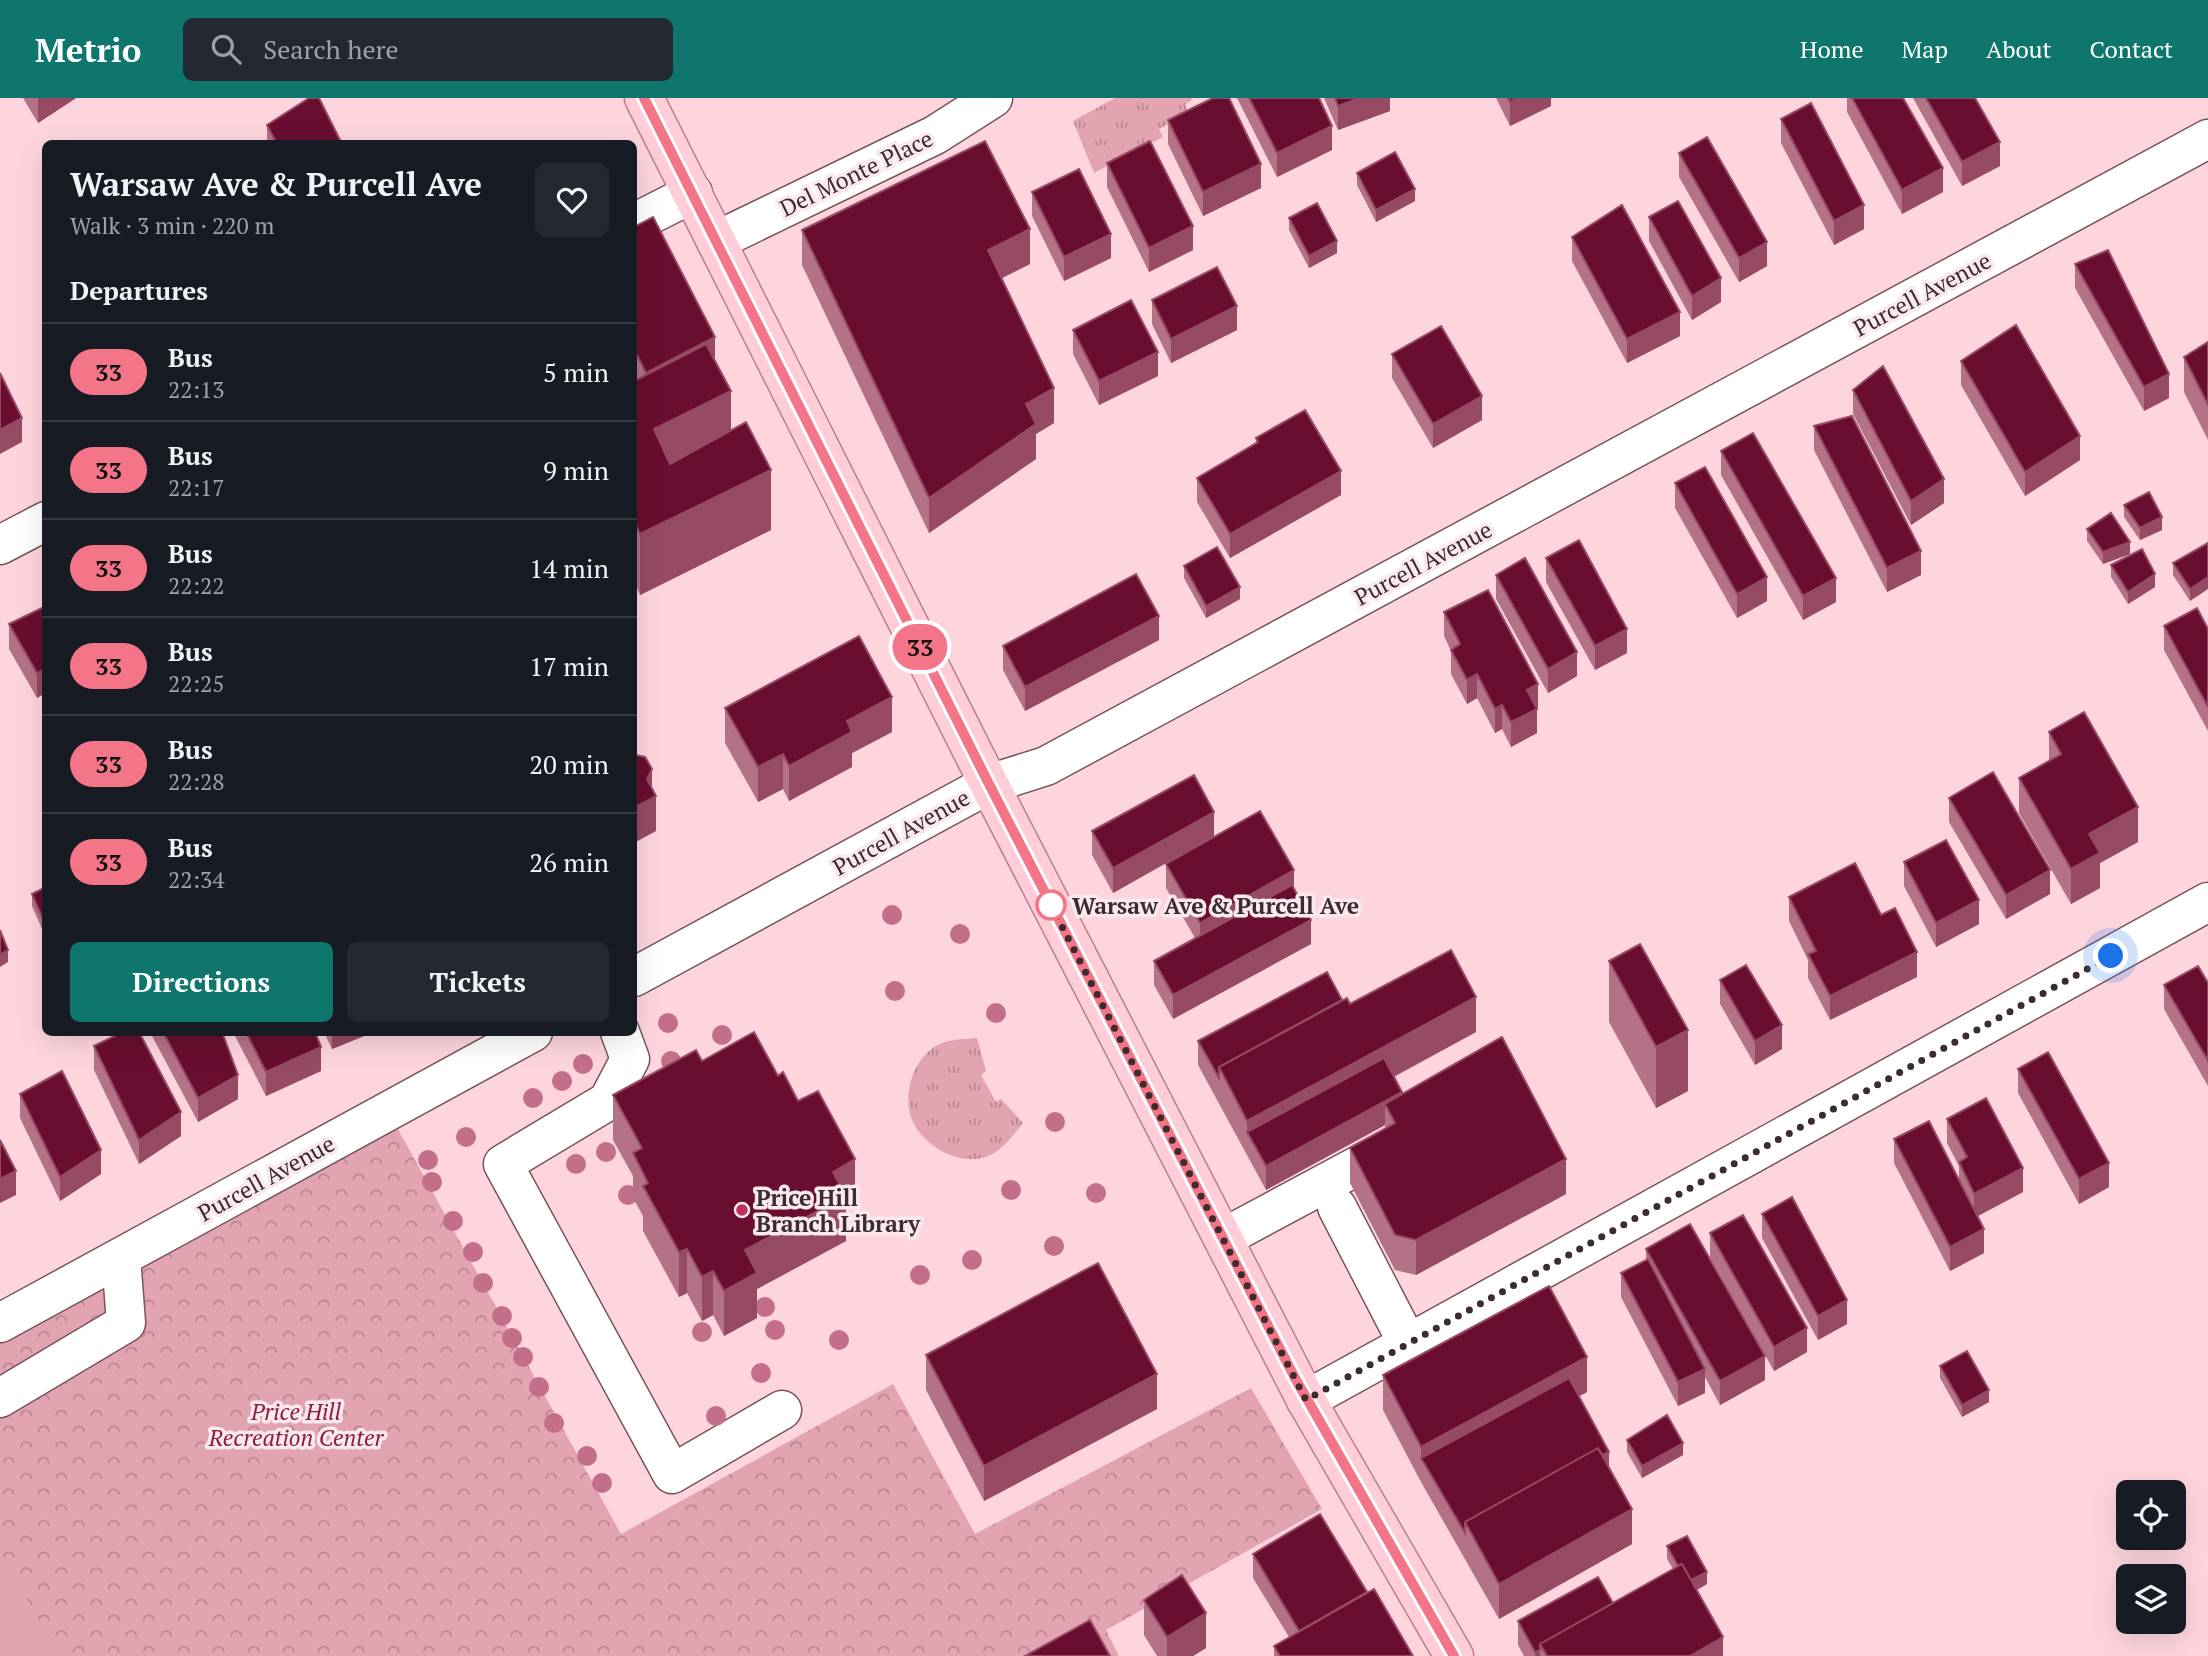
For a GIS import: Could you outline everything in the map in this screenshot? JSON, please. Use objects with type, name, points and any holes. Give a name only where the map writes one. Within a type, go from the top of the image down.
[{"type":"main road","points":[[644,98],[989,784],[1306,1400],[1454,1656]]},
{"type":"street","name":"Del Monte Place","points":[[716,241],[935,135],[993,98]]},
{"type":"street","name":"Purcell Avenue","points":[[637,976],[989,784],[1046,766],[2208,139]]},
{"type":"street","points":[[637,221],[693,193]]},
{"type":"street","points":[[0,545],[42,524]]},
{"type":"street","points":[[1306,1400],[2208,902]]},
{"type":"street","name":"Purcell Avenue","points":[[0,1323],[526,1036]]},
{"type":"street","points":[[621,1036],[630,1059],[608,1101],[503,1164],[671,1474],[782,1410]]},
{"type":"street","points":[[1223,1238],[1374,1157]]},
{"type":"street","points":[[1337,1207],[1408,1344]]},
{"type":"street","points":[[0,1398],[126,1323],[121,1257]]},
{"type":"green space","points":[[1115,98],[1192,100],[1185,104],[1189,113],[1159,129],[1163,137],[1094,173],[1073,121]]},
{"type":"green space","points":[[977,1038],[986,1071],[981,1075],[996,1102],[1001,1099],[1023,1123],[998,1150],[977,1159],[965,1159],[941,1151],[921,1135],[910,1114],[909,1094],[913,1074],[931,1049],[949,1041]]},
{"type":"green space","name":"Price Hill Recreation Center","points":[[388,1111],[621,1534],[893,1384],[975,1534],[1251,1388],[1322,1509],[1106,1630],[1119,1656],[0,1656],[0,1323]]},
{"type":"green space","points":[[0,1550],[57,1656],[0,1656]]},
{"type":"building","points":[[309,98],[319,98],[340,140],[275,140],[267,125]]},
{"type":"building","points":[[1213,98],[1229,98],[1261,164],[1203,192],[1168,120]]},
{"type":"building","points":[[1249,98],[1319,98],[1332,126],[1277,153]]},
{"type":"building","points":[[1335,98],[1360,98],[1338,106]]},
{"type":"building","points":[[1852,98],[1903,98],[1943,168],[1902,190]]},
{"type":"building","points":[[1926,98],[1975,98],[2000,142],[1962,162]]},
{"type":"building","points":[[1811,103],[1864,205],[1834,221],[1781,119]]},
{"type":"building","points":[[1707,137],[1767,242],[1739,258],[1679,153]]},
{"type":"building","points":[[985,141],[1030,229],[988,250],[1054,388],[1026,404],[1036,424],[929,498],[802,230]]},
{"type":"building","points":[[1150,141],[1193,226],[1149,248],[1107,163]]},
{"type":"building","points":[[1395,152],[1415,189],[1376,210],[1357,173]]},
{"type":"building","points":[[1079,169],[1111,234],[1064,257],[1032,192]]},
{"type":"building","points":[[1678,201],[1721,278],[1692,296],[1649,217]]},
{"type":"building","points":[[1317,203],[1337,241],[1309,256],[1289,218]]},
{"type":"building","points":[[1622,205],[1680,312],[1627,339],[1572,237]]},
{"type":"building","points":[[653,217],[715,337],[646,373],[637,355],[637,225]]},
{"type":"building","points":[[2108,250],[2169,374],[2144,387],[2075,264]]},
{"type":"building","points":[[1217,267],[1237,306],[1171,339],[1152,300]]},
{"type":"building","points":[[1131,300],[1158,352],[1099,381],[1073,330]]},
{"type":"building","points":[[2016,325],[2080,436],[2025,472],[1961,361]]},
{"type":"building","points":[[1441,326],[1482,396],[1433,424],[1392,354]]},
{"type":"building","points":[[2208,342],[2208,405],[2184,357]]},
{"type":"building","points":[[706,344],[731,391],[654,429],[670,464],[746,422],[771,470],[640,534],[637,528],[637,379]]},
{"type":"building","points":[[1883,366],[1944,479],[1911,501],[1853,390]]},
{"type":"building","points":[[0,373],[22,418],[0,430]]},
{"type":"building","points":[[1305,410],[1341,471],[1230,534],[1197,478],[1258,442],[1256,438]]},
{"type":"building","points":[[1852,416],[1921,551],[1887,568],[1814,426]]},
{"type":"building","points":[[1753,433],[1836,578],[1803,596],[1721,451]]},
{"type":"building","points":[[1705,467],[1767,577],[1737,594],[1675,483]]},
{"type":"building","points":[[2149,492],[2162,517],[2140,528],[2124,505]]},
{"type":"building","points":[[2111,513],[2130,542],[2103,552],[2087,529]]},
{"type":"building","points":[[1579,540],[1627,629],[1595,646],[1546,558]]},
{"type":"building","points":[[2208,543],[2208,577],[2190,589],[2173,563]]},
{"type":"building","points":[[1217,547],[1240,587],[1206,606],[1184,566]]},
{"type":"building","points":[[2142,549],[2155,574],[2128,592],[2111,565]]},
{"type":"building","points":[[1525,558],[1577,652],[1548,669],[1496,575]]},
{"type":"building","points":[[1136,574],[1159,616],[1025,687],[1003,646]]},
{"type":"building","points":[[1488,590],[1538,684],[1527,690],[1537,709],[1511,722],[1502,705],[1495,709],[1477,674],[1467,680],[1451,650],[1460,644],[1444,612]]},
{"type":"building","points":[[42,608],[42,671],[37,673],[9,624]]},
{"type":"building","points":[[2197,608],[2208,629],[2208,707],[2164,626]]},
{"type":"building","points":[[859,636],[892,697],[847,721],[852,732],[789,766],[783,754],[758,767],[725,708]]},
{"type":"building","points":[[2084,712],[2138,807],[2089,834],[2100,853],[2071,869],[2019,778],[2061,754],[2049,732]]},
{"type":"building","points":[[637,755],[645,757],[652,769],[647,779],[656,796],[637,806]]},
{"type":"building","points":[[1993,772],[2050,870],[2006,895],[1949,798]]},
{"type":"building","points":[[1194,775],[1214,812],[1113,868],[1092,831]]},
{"type":"building","points":[[1260,811],[1294,870],[1200,923],[1166,864]]},
{"type":"building","points":[[1946,840],[1979,900],[1936,923],[1904,862]]},
{"type":"building","points":[[1855,863],[1881,915],[1895,908],[1917,952],[1830,996],[1808,954],[1816,951],[1789,897]]},
{"type":"building","points":[[1292,885],[1311,920],[1173,995],[1154,961]]},
{"type":"building","points":[[42,889],[42,917],[32,894]]},
{"type":"building","points":[[0,930],[8,950],[0,955]]},
{"type":"building","points":[[1640,944],[1688,1030],[1656,1047],[1609,961]]},
{"type":"building","points":[[1451,950],[1476,997],[1247,1121],[1219,1067],[1347,998],[1350,1004]]},
{"type":"building","points":[[1746,965],[1782,1025],[1755,1041],[1720,980]]},
{"type":"building","points":[[2198,966],[2208,983],[2208,1061],[2164,985]]},
{"type":"building","points":[[1327,972],[1342,1000],[1219,1067],[1219,1078],[1198,1041]]},
{"type":"building","name":"Price Hill Branch Library","points":[[754,1032],[778,1076],[783,1072],[798,1101],[818,1091],[855,1159],[833,1172],[846,1196],[745,1250],[757,1273],[724,1291],[713,1271],[702,1277],[687,1249],[679,1252],[643,1186],[648,1183],[633,1153],[642,1148],[613,1095],[696,1050],[702,1061]]},
{"type":"building","points":[[115,1036],[141,1036],[181,1112],[139,1140],[94,1046]]},
{"type":"building","points":[[165,1036],[223,1036],[238,1075],[198,1098]]},
{"type":"building","points":[[248,1036],[317,1036],[321,1047],[266,1072]]},
{"type":"building","points":[[1502,1037],[1566,1159],[1416,1240],[1395,1235],[1350,1148],[1395,1123],[1385,1104]]},
{"type":"building","points":[[2048,1052],[2109,1163],[2079,1179],[2018,1069]]},
{"type":"building","points":[[1384,1058],[1402,1092],[1266,1166],[1247,1132]]},
{"type":"building","points":[[62,1071],[101,1150],[60,1177],[20,1094]]},
{"type":"building","points":[[1986,1098],[2023,1168],[1974,1194],[1959,1162],[1967,1157],[1947,1119]]},
{"type":"building","points":[[1929,1121],[1984,1229],[1950,1247],[1894,1139]]},
{"type":"building","points":[[0,1140],[16,1171],[0,1179]]},
{"type":"building","points":[[1792,1197],[1847,1300],[1818,1316],[1762,1214]]},
{"type":"building","points":[[1743,1215],[1807,1328],[1774,1347],[1710,1233]]},
{"type":"building","points":[[1690,1224],[1765,1356],[1720,1381],[1646,1249]]},
{"type":"building","points":[[1648,1259],[1705,1369],[1678,1382],[1621,1273]]},
{"type":"building","points":[[1098,1263],[1157,1374],[984,1466],[926,1355]]},
{"type":"building","points":[[1549,1286],[1587,1357],[1421,1447],[1383,1375]]},
{"type":"building","points":[[1967,1351],[1989,1390],[1962,1405],[1940,1366]]},
{"type":"building","points":[[1569,1378],[1609,1452],[1602,1455],[1598,1448],[1465,1522],[1465,1533],[1421,1458]]},
{"type":"building","points":[[1667,1415],[1683,1443],[1642,1466],[1627,1440]]},
{"type":"building","points":[[1598,1448],[1632,1509],[1499,1584],[1465,1522]]},
{"type":"building","points":[[1320,1514],[1367,1592],[1299,1631],[1253,1554]]},
{"type":"building","points":[[1687,1536],[1707,1572],[1691,1580],[1682,1564],[1678,1566],[1667,1546]]},
{"type":"building","points":[[1682,1564],[1723,1637],[1690,1656],[1547,1656],[1540,1644]]},
{"type":"building","points":[[1182,1575],[1206,1613],[1167,1637],[1144,1600]]},
{"type":"building","points":[[1598,1577],[1613,1603],[1540,1644],[1540,1650],[1535,1652],[1518,1621]]},
{"type":"building","points":[[1374,1589],[1413,1656],[1280,1656],[1274,1646]]},
{"type":"building","points":[[1090,1620],[1110,1656],[1025,1656]]},
{"type":"bus line","name":"33","points":[[644,98],[989,784],[1306,1400],[1454,1656]]},
{"type":"place","name":"Warsaw Ave & Purcell Ave","points":[[1051,905]]},
{"type":"place","name":"Price Hill Branch Library","points":[[742,1210]]},
{"type":"route","points":[[1051,905],[1306,1400],[2111,956]]}]
